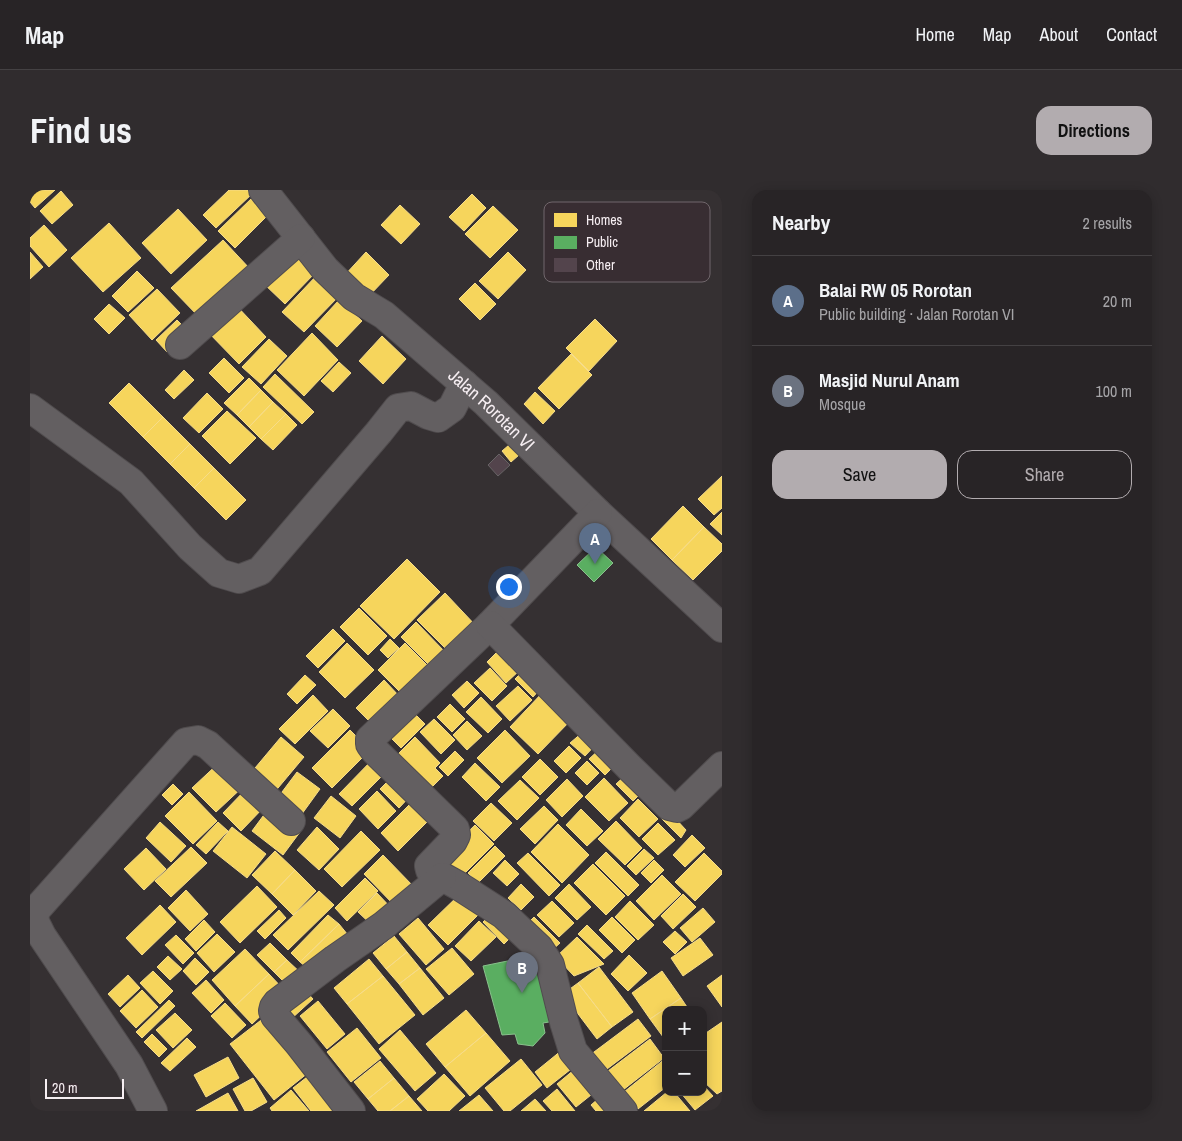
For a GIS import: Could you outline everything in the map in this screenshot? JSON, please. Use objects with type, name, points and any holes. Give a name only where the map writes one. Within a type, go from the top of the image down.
[{"type":"street","name":"Jalan Rorotan VI","points":[[263,190],[325,269],[354,297],[384,315],[486,403],[598,513],[722,628]]},
{"type":"street","points":[[180,345],[301,238]]},
{"type":"street","points":[[30,408],[131,482],[190,547],[219,573],[239,579],[260,571],[398,408],[411,406],[438,418],[452,408],[464,384]]},
{"type":"street","points":[[598,513],[490,625],[370,739],[370,744],[374,752],[456,832],[453,841],[429,866],[430,870],[504,915],[539,948],[550,965],[573,1051],[623,1111]]},
{"type":"street","points":[[490,625],[669,806],[677,808],[681,806],[722,766]]},
{"type":"street","points":[[153,1111],[130,1065],[42,936],[34,920],[36,910],[186,742],[198,740],[208,745],[291,821]]},
{"type":"street","points":[[351,1111],[277,1018],[274,1013],[274,1007],[335,959],[384,925],[442,877]]},
{"type":"building: Homes","points":[[30,190],[55,190],[35,208],[30,202]]},
{"type":"building: Homes","points":[[229,190],[251,190],[253,193],[216,228],[203,215]]},
{"type":"building: Homes","points":[[61,191],[73,205],[52,224],[40,211]]},
{"type":"building: Homes","points":[[472,194],[486,208],[464,231],[449,217]]},
{"type":"building: Homes","points":[[254,196],[270,213],[235,248],[218,231]]},
{"type":"building: Homes","points":[[400,205],[420,224],[401,244],[381,225]]},
{"type":"building: Homes","points":[[493,206],[518,230],[490,258],[465,234]]},
{"type":"building: Homes","points":[[178,209],[207,240],[171,274],[142,243]]},
{"type":"building: Homes","points":[[109,223],[141,258],[103,292],[71,258]]},
{"type":"building: Homes","points":[[44,225],[67,250],[49,267],[30,246],[30,238]]},
{"type":"building: Homes","points":[[223,240],[251,270],[200,318],[171,288]]},
{"type":"building: Homes","points":[[293,250],[316,272],[285,304],[262,282]]},
{"type":"building: Homes","points":[[30,252],[43,267],[30,279]]},
{"type":"building: Homes","points":[[366,252],[389,275],[367,298],[344,276]]},
{"type":"building: Homes","points":[[508,252],[526,270],[498,299],[479,281]]},
{"type":"building: Homes","points":[[137,271],[154,288],[128,312],[112,296]]},
{"type":"building: Homes","points":[[318,274],[340,295],[304,332],[282,312]]},
{"type":"building: Homes","points":[[475,283],[496,304],[480,320],[459,299]]},
{"type":"building: Homes","points":[[157,289],[180,313],[152,340],[129,315]]},
{"type":"building: Homes","points":[[339,300],[362,321],[337,347],[315,326]]},
{"type":"building: Homes","points":[[233,302],[266,337],[239,364],[205,329]]},
{"type":"building: Homes","points":[[109,304],[125,318],[109,334],[94,319]]},
{"type":"building: Homes","points":[[595,319],[617,341],[589,371],[566,348]]},
{"type":"building: Homes","points":[[177,320],[189,332],[167,352],[156,340]]},
{"type":"building: Homes","points":[[312,333],[338,360],[304,396],[277,370]]},
{"type":"building: Homes","points":[[382,336],[406,359],[383,384],[359,361]]},
{"type":"building: Homes","points":[[269,339],[287,356],[261,384],[242,367]]},
{"type":"building: Homes","points":[[571,354],[592,375],[559,409],[538,388]]},
{"type":"building: Homes","points":[[224,358],[244,378],[229,393],[209,373]]},
{"type":"building: Homes","points":[[339,362],[351,373],[333,392],[321,381]]},
{"type":"building: Homes","points":[[184,370],[194,380],[174,399],[165,390]]},
{"type":"building: Homes","points":[[275,374],[314,412],[302,424],[263,387]]},
{"type":"building: Homes","points":[[249,378],[261,390],[237,415],[224,403]]},
{"type":"building: Homes","points":[[129,383],[163,417],[143,437],[109,403]]},
{"type":"building: Homes","points":[[261,390],[273,402],[249,427],[237,415]]},
{"type":"building: Homes","points":[[535,392],[555,411],[543,424],[524,404]]},
{"type":"building: Homes","points":[[207,393],[223,409],[199,433],[183,418]]},
{"type":"building: Homes","points":[[273,402],[286,414],[261,439],[249,427]]},
{"type":"building: Homes","points":[[227,411],[256,438],[230,464],[202,436]]},
{"type":"building: Homes","points":[[286,414],[297,425],[273,450],[261,439]]},
{"type":"building: Homes","points":[[163,417],[190,444],[170,464],[143,437]]},
{"type":"building: Homes","points":[[190,444],[214,468],[194,488],[170,464]]},
{"type":"building: Homes","points":[[509,445],[519,455],[511,462],[502,451]]},
{"type":"building: Homes","points":[[214,468],[246,500],[226,520],[194,488]]},
{"type":"building: Homes","points":[[722,476],[722,508],[714,515],[698,499]]},
{"type":"building: Homes","points":[[683,506],[704,527],[672,560],[651,539]]},
{"type":"building: Homes","points":[[722,512],[722,535],[710,524]]},
{"type":"building: Homes","points":[[704,527],[722,544],[722,551],[693,580],[672,560]]},
{"type":"building: Homes","points":[[407,559],[440,592],[394,639],[360,606]]},
{"type":"building: Homes","points":[[445,593],[478,628],[451,654],[417,620]]},
{"type":"building: Homes","points":[[359,608],[387,636],[368,655],[340,627]]},
{"type":"building: Homes","points":[[416,622],[446,653],[432,668],[401,637]]},
{"type":"building: Homes","points":[[333,629],[345,641],[318,668],[306,656]]},
{"type":"building: Homes","points":[[390,639],[399,648],[388,658],[380,650]]},
{"type":"building: Homes","points":[[347,643],[374,670],[345,698],[319,672]]},
{"type":"building: Homes","points":[[405,643],[434,672],[407,699],[378,670]]},
{"type":"building: Homes","points":[[501,648],[521,669],[506,683],[487,662]]},
{"type":"building: Homes","points":[[490,668],[507,686],[492,701],[474,683]]},
{"type":"building: Homes","points":[[524,670],[541,688],[533,697],[515,679]]},
{"type":"building: Homes","points":[[305,675],[316,685],[297,704],[287,694]]},
{"type":"building: Homes","points":[[384,680],[401,698],[374,726],[356,708]]},
{"type":"building: Homes","points":[[467,681],[479,693],[464,708],[452,695]]},
{"type":"building: Homes","points":[[518,686],[532,700],[510,721],[496,706]]},
{"type":"building: Homes","points":[[544,691],[573,718],[538,754],[510,727]]},
{"type":"building: Homes","points":[[313,695],[328,711],[295,744],[279,729]]},
{"type":"building: Homes","points":[[481,697],[502,719],[488,733],[466,712]]},
{"type":"building: Homes","points":[[450,704],[465,719],[452,732],[437,717]]},
{"type":"building: Homes","points":[[407,706],[425,724],[401,748],[383,730]]},
{"type":"building: Homes","points":[[333,709],[350,726],[328,748],[310,731]]},
{"type":"building: Homes","points":[[434,719],[455,740],[441,754],[420,732]]},
{"type":"building: Homes","points":[[467,721],[482,736],[467,750],[453,735]]},
{"type":"building: Homes","points":[[350,730],[370,750],[332,788],[312,768]]},
{"type":"building: Homes","points":[[505,730],[530,756],[502,783],[477,758]]},
{"type":"building: Homes","points":[[583,732],[600,740],[585,756],[570,743]]},
{"type":"building: Homes","points":[[281,737],[304,757],[273,794],[250,774]]},
{"type":"building: Homes","points":[[415,737],[440,763],[435,768],[443,776],[430,789],[397,755]]},
{"type":"building: Homes","points":[[569,746],[581,758],[566,773],[554,761]]},
{"type":"building: Homes","points":[[601,748],[617,763],[605,775],[589,759]]},
{"type":"building: Homes","points":[[455,751],[464,760],[448,776],[439,767]]},
{"type":"building: Homes","points":[[376,756],[389,769],[352,806],[339,794]]},
{"type":"building: Homes","points":[[223,759],[246,784],[216,812],[192,788]]},
{"type":"building: Homes","points":[[540,759],[558,777],[540,795],[522,777]]},
{"type":"building: Homes","points":[[587,761],[599,773],[587,785],[575,773]]},
{"type":"building: Homes","points":[[475,763],[500,787],[486,801],[462,777]]},
{"type":"building: Homes","points":[[297,772],[320,789],[299,818],[276,800]]},
{"type":"building: Homes","points":[[628,773],[647,787],[633,801],[616,784]]},
{"type":"building: Homes","points":[[395,774],[413,793],[399,808],[380,789]]},
{"type":"building: Homes","points":[[604,778],[628,803],[609,821],[585,797]]},
{"type":"building: Homes","points":[[567,779],[583,796],[562,817],[546,800]]},
{"type":"building: Homes","points":[[520,780],[539,798],[517,820],[498,801]]},
{"type":"building: Homes","points":[[173,784],[183,794],[172,805],[162,795]]},
{"type":"building: Homes","points":[[249,786],[267,804],[241,831],[223,813]]},
{"type":"building: Homes","points":[[377,791],[396,811],[378,829],[359,809]]},
{"type":"building: Homes","points":[[189,792],[217,821],[193,844],[165,816]]},
{"type":"building: Homes","points":[[331,796],[356,816],[340,838],[314,818]]},
{"type":"building: Homes","points":[[415,799],[433,816],[398,851],[381,833]]},
{"type":"building: Homes","points":[[638,799],[658,819],[639,837],[620,818]]},
{"type":"building: Homes","points":[[491,803],[512,823],[494,841],[473,821]]},
{"type":"building: Homes","points":[[661,803],[686,830],[681,838],[653,810]]},
{"type":"building: Homes","points":[[544,806],[558,820],[535,844],[520,829]]},
{"type":"building: Homes","points":[[269,808],[300,832],[283,855],[252,831]]},
{"type":"building: Homes","points":[[581,809],[603,831],[587,846],[566,825]]},
{"type":"building: Homes","points":[[616,821],[642,848],[625,865],[598,839]]},
{"type":"building: Homes","points":[[160,822],[186,846],[171,862],[146,838]]},
{"type":"building: Homes","points":[[218,822],[228,831],[206,854],[196,845]]},
{"type":"building: Homes","points":[[658,823],[675,840],[658,855],[642,839]]},
{"type":"building: Homes","points":[[558,824],[589,855],[562,883],[531,852]]},
{"type":"building: Homes","points":[[475,825],[494,844],[456,882],[437,862]]},
{"type":"building: Homes","points":[[232,827],[266,854],[247,878],[213,851]]},
{"type":"building: Homes","points":[[317,827],[339,849],[319,870],[297,850]]},
{"type":"building: Homes","points":[[361,831],[380,850],[342,887],[324,869]]},
{"type":"building: Homes","points":[[692,835],[705,848],[685,867],[673,855]]},
{"type":"building: Homes","points":[[495,846],[505,856],[478,883],[468,873]]},
{"type":"building: Homes","points":[[191,847],[207,863],[171,897],[155,881]]},
{"type":"building: Homes","points":[[146,848],[166,869],[144,890],[124,869]]},
{"type":"building: Homes","points":[[644,849],[654,858],[636,875],[627,866]]},
{"type":"building: Homes","points":[[275,851],[295,870],[272,894],[252,875]]},
{"type":"building: Homes","points":[[606,852],[639,885],[628,896],[595,863]]},
{"type":"building: Homes","points":[[528,853],[560,885],[549,896],[517,863]]},
{"type":"building: Homes","points":[[704,853],[722,871],[722,874],[695,901],[675,882]]},
{"type":"building: Homes","points":[[383,855],[414,887],[395,906],[364,874]]},
{"type":"building: Homes","points":[[505,860],[519,874],[507,886],[493,873]]},
{"type":"building: Homes","points":[[654,860],[664,870],[651,883],[641,873]]},
{"type":"building: Homes","points":[[593,864],[625,896],[606,915],[574,883]]},
{"type":"building: Homes","points":[[295,870],[316,891],[293,915],[272,894]]},
{"type":"building: Homes","points":[[662,875],[681,894],[654,920],[636,901]]},
{"type":"building: Homes","points":[[365,878],[378,891],[347,921],[335,908]]},
{"type":"building: Homes","points":[[521,884],[534,897],[521,910],[508,898]]},
{"type":"building: Homes","points":[[569,884],[591,907],[577,920],[555,898]]},
{"type":"building: Homes","points":[[257,886],[277,907],[240,943],[220,922]]},
{"type":"building: Homes","points":[[186,890],[208,914],[190,931],[168,908]]},
{"type":"building: Homes","points":[[319,891],[334,905],[288,950],[273,935]]},
{"type":"building: Homes","points":[[462,892],[482,911],[448,945],[428,925]]},
{"type":"building: Homes","points":[[377,893],[394,911],[376,929],[358,912]]},
{"type":"building: Homes","points":[[683,894],[696,907],[673,929],[661,916]]},
{"type":"building: Homes","points":[[552,901],[574,923],[559,937],[537,915]]},
{"type":"building: Homes","points":[[630,901],[654,925],[638,940],[615,917]]},
{"type":"building: Homes","points":[[160,905],[176,922],[142,955],[126,938]]},
{"type":"building: Homes","points":[[703,908],[715,922],[692,942],[680,928]]},
{"type":"building: Homes","points":[[279,910],[286,918],[265,939],[257,931]]},
{"type":"building: Homes","points":[[494,911],[516,932],[504,944],[483,922]]},
{"type":"building: Homes","points":[[328,915],[339,924],[300,962],[291,953]]},
{"type":"building: Homes","points":[[534,917],[560,943],[551,951],[525,926]]},
{"type":"building: Homes","points":[[612,917],[635,940],[622,953],[599,930]]},
{"type":"building: Homes","points":[[418,918],[444,949],[426,965],[399,934]]},
{"type":"building: Homes","points":[[204,920],[215,932],[196,951],[185,939]]},
{"type":"building: Homes","points":[[479,921],[496,937],[471,961],[455,946]]},
{"type":"building: Homes","points":[[339,924],[352,940],[312,972],[300,962]]},
{"type":"building: Homes","points":[[587,925],[613,951],[604,959],[578,934]]},
{"type":"building: Homes","points":[[675,931],[687,942],[675,954],[663,942]]},
{"type":"building: Homes","points":[[217,934],[235,952],[214,972],[197,953]]},
{"type":"building: Homes","points":[[176,935],[194,953],[183,964],[165,945]]},
{"type":"building: Homes","points":[[394,936],[407,952],[386,969],[373,953]]},
{"type":"building: Homes","points":[[577,937],[604,964],[574,976],[556,957]]},
{"type":"building: Homes","points":[[700,938],[713,955],[683,976],[671,958]]},
{"type":"building: Homes","points":[[270,943],[287,960],[274,972],[257,955]]},
{"type":"building: Homes","points":[[452,948],[474,974],[449,995],[426,969]]},
{"type":"building: Homes","points":[[245,949],[269,974],[235,1006],[212,980]]},
{"type":"building: Homes","points":[[407,952],[420,968],[399,984],[386,969]]},
{"type":"building: Homes","points":[[629,955],[647,973],[628,991],[611,974]]},
{"type":"building: Homes","points":[[168,956],[182,969],[170,980],[157,967]]},
{"type":"building: Homes","points":[[195,958],[209,972],[196,985],[183,971]]},
{"type":"building: Homes","points":[[369,959],[383,976],[347,1004],[334,988]]},
{"type":"building: Homes","points":[[287,960],[304,976],[290,988],[274,972]]},
{"type":"building: Homes","points":[[599,967],[633,1012],[612,1027],[578,983]]},
{"type":"building: Homes","points":[[420,968],[444,998],[423,1015],[399,984]]},
{"type":"building: Homes","points":[[153,971],[173,991],[160,1004],[140,983]]},
{"type":"building: Homes","points":[[662,971],[681,998],[669,1006],[662,1006],[662,1011],[650,1019],[632,993]]},
{"type":"building: Homes","points":[[269,974],[286,992],[252,1024],[235,1006]]},
{"type":"building: Homes","points":[[128,975],[140,988],[120,1007],[108,994]]},
{"type":"building: Homes","points":[[722,975],[722,1007],[707,986]]},
{"type":"building: Homes","points":[[383,976],[415,1015],[379,1044],[347,1004]]},
{"type":"building: Homes","points":[[206,980],[224,1000],[211,1013],[192,993]]},
{"type":"building: Homes","points":[[578,983],[612,1027],[597,1039],[563,994]]},
{"type":"building: Homes","points":[[302,987],[313,999],[290,1020],[280,1009]]},
{"type":"building: Homes","points":[[142,990],[158,1007],[136,1028],[120,1011]]},
{"type":"building: Homes","points":[[681,998],[686,1006],[669,1006]]},
{"type":"building: Homes","points":[[169,1000],[175,1006],[142,1038],[136,1032]]},
{"type":"building: Homes","points":[[318,1001],[345,1034],[327,1049],[300,1016]]},
{"type":"building: Homes","points":[[225,1003],[246,1025],[232,1038],[211,1016]]},
{"type":"building: Homes","points":[[466,1010],[486,1033],[445,1067],[426,1044]]},
{"type":"building: Homes","points":[[662,1011],[662,1036],[650,1019]]},
{"type":"building: Homes","points":[[175,1013],[192,1030],[173,1048],[156,1030]]},
{"type":"building: Homes","points":[[269,1014],[313,1069],[274,1100],[230,1044]]},
{"type":"building: Homes","points":[[638,1019],[651,1036],[603,1072],[590,1055]]},
{"type":"building: Homes","points":[[722,1022],[722,1091],[717,1094],[707,1085],[707,1032]]},
{"type":"building: Homes","points":[[357,1028],[381,1058],[351,1082],[327,1052]]},
{"type":"building: Homes","points":[[400,1030],[436,1073],[415,1091],[379,1049]]},
{"type":"building: Homes","points":[[486,1033],[510,1061],[470,1096],[445,1067]]},
{"type":"building: Homes","points":[[152,1034],[167,1049],[159,1057],[144,1042]]},
{"type":"building: Homes","points":[[187,1038],[196,1047],[170,1071],[161,1063]]},
{"type":"building: Homes","points":[[650,1039],[662,1055],[662,1060],[623,1090],[608,1071]]},
{"type":"building: Homes","points":[[567,1046],[580,1062],[547,1088],[535,1072]]},
{"type":"building: Homes","points":[[228,1057],[239,1078],[206,1097],[194,1075]]},
{"type":"building: Homes","points":[[521,1059],[542,1085],[510,1111],[504,1111],[485,1088]]},
{"type":"building: Homes","points":[[380,1061],[394,1078],[368,1099],[354,1082]]},
{"type":"building: Homes","points":[[662,1061],[662,1090],[638,1109],[624,1092]]},
{"type":"building: Homes","points":[[581,1064],[601,1087],[576,1107],[557,1084]]},
{"type":"building: Homes","points":[[316,1070],[339,1111],[311,1111],[293,1088]]},
{"type":"building: Homes","points":[[444,1074],[465,1096],[449,1111],[428,1111],[417,1099]]},
{"type":"building: Homes","points":[[253,1078],[267,1102],[251,1111],[245,1111],[233,1089]]},
{"type":"building: Homes","points":[[394,1078],[409,1096],[390,1111],[378,1111],[368,1099]]},
{"type":"building: Homes","points":[[557,1089],[575,1111],[552,1111],[543,1101]]},
{"type":"building: Homes","points":[[707,1089],[713,1096],[695,1110],[683,1096],[707,1096]]},
{"type":"building: Homes","points":[[291,1090],[309,1111],[272,1111],[270,1108]]},
{"type":"building: Homes","points":[[606,1092],[622,1111],[596,1111],[591,1105]]},
{"type":"building: Homes","points":[[228,1093],[238,1111],[196,1111]]},
{"type":"building: Homes","points":[[479,1095],[493,1111],[459,1111]]},
{"type":"building: Homes","points":[[409,1096],[422,1111],[390,1111]]},
{"type":"building: Homes","points":[[662,1096],[677,1096],[690,1111],[644,1111]]},
{"type":"building: Homes","points":[[535,1099],[546,1111],[521,1111]]},
{"type":"building: Public","points":[[596,547],[613,563],[594,582],[577,565]]},
{"type":"building: Public","points":[[542,954],[561,1020],[543,1023],[545,1033],[533,1046],[518,1044],[515,1034],[502,1035],[483,966]]},
{"type":"building: Other","points":[[499,454],[510,465],[498,476],[488,465]]},
{"type":"place","name":"Balai RW 05 Rorotan","points":[[595,564]]},
{"type":"place","name":"Masjid Nurul Anam","points":[[522,993]]}]
